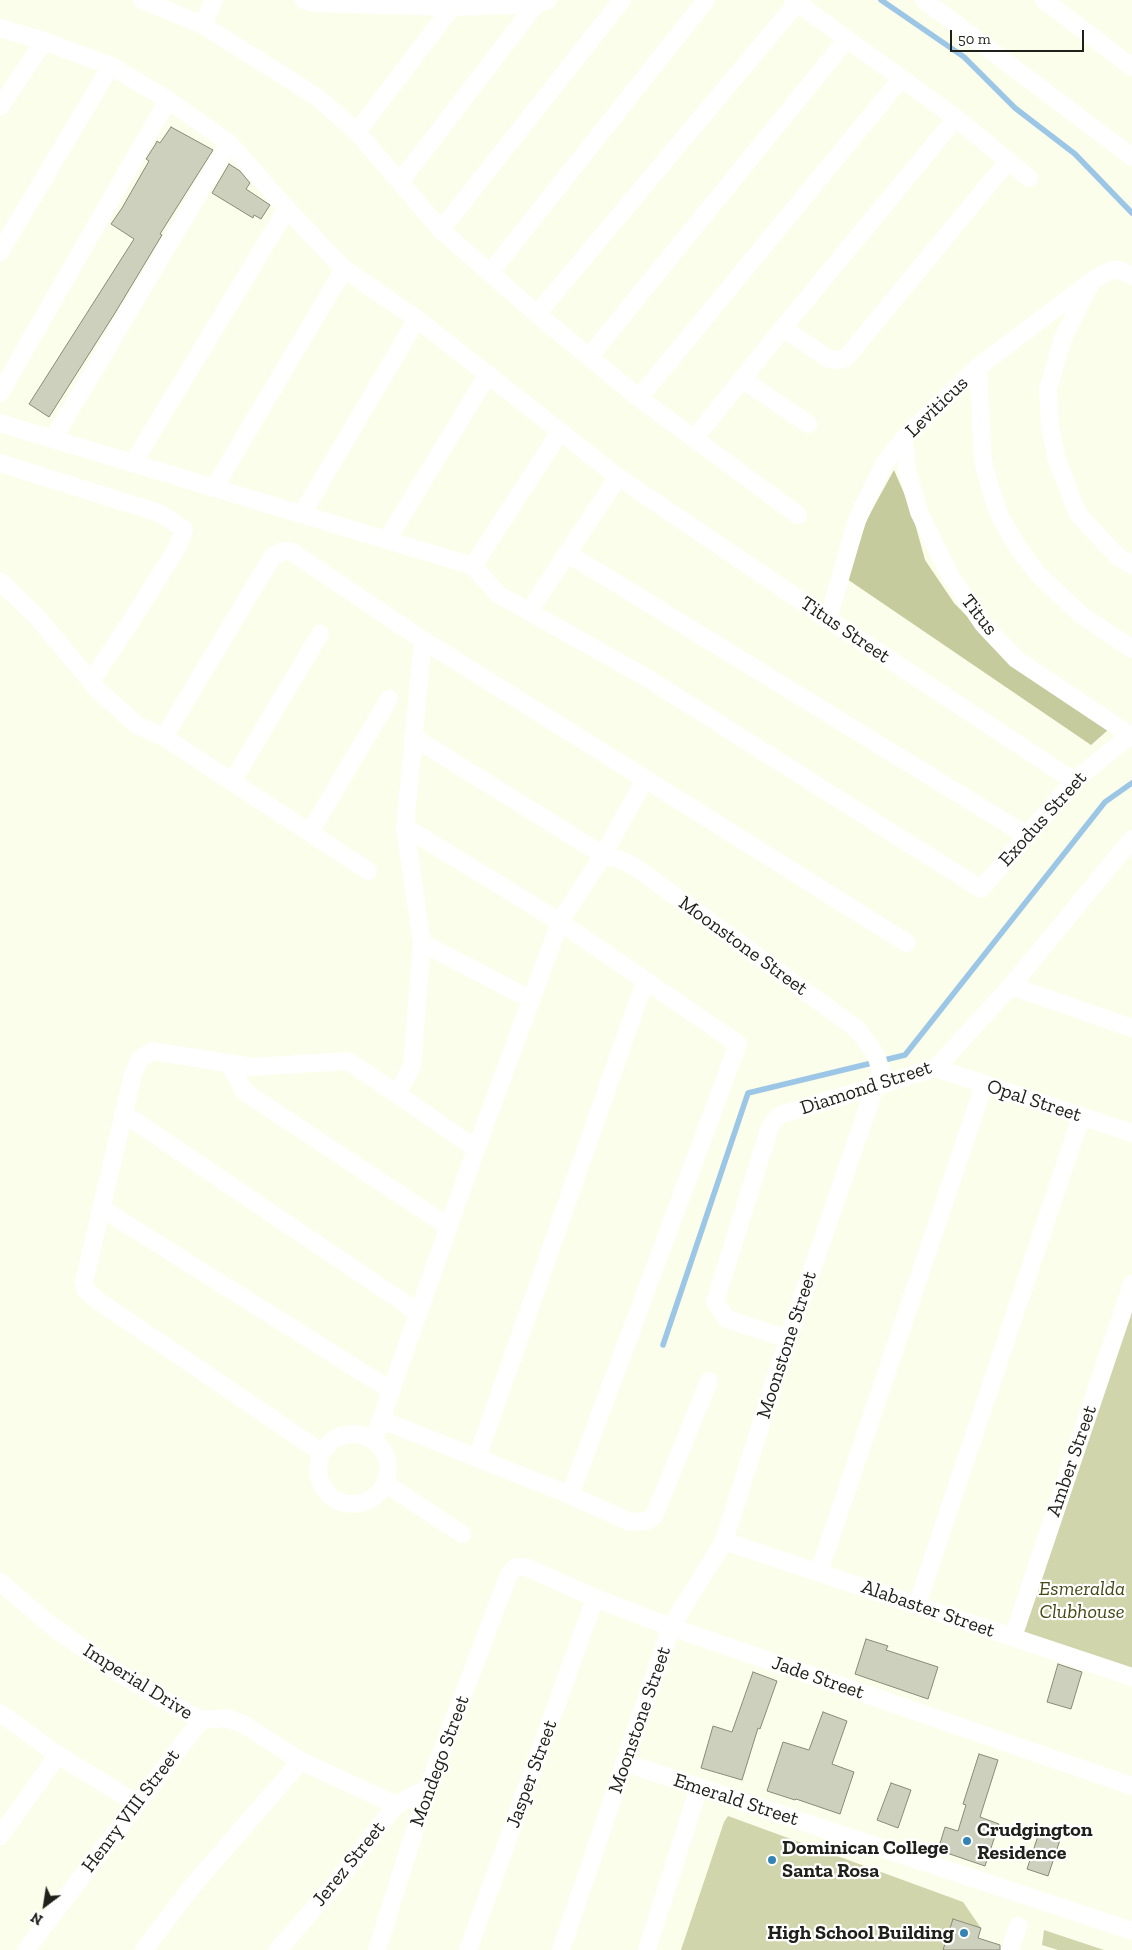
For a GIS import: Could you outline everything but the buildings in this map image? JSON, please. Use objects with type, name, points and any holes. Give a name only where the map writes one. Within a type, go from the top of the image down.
[{"type":"street","points":[[143,0],[203,25],[318,97],[357,132],[442,230],[537,314],[639,398],[798,515]]},
{"type":"street","points":[[203,25],[214,0]]},
{"type":"street","points":[[304,0],[314,2],[452,7],[542,2]]},
{"type":"street","points":[[442,230],[622,0]]},
{"type":"street","points":[[491,272],[706,0]]},
{"type":"street","points":[[924,0],[1132,157]]},
{"type":"street","points":[[1044,0],[1132,67]]},
{"type":"street","points":[[537,314],[795,1],[956,118],[1029,178]]},
{"type":"street","points":[[400,182],[542,2]]},
{"type":"street","points":[[357,132],[452,7]]},
{"type":"street","name":"Titus Street","points":[[0,28],[44,41],[111,66],[168,100],[229,143],[287,209],[344,269],[417,319],[618,477],[828,619],[1074,781]]},
{"type":"street","points":[[589,357],[847,39]]},
{"type":"street","points":[[0,107],[44,41]]},
{"type":"street","points":[[0,252],[111,66]]},
{"type":"street","points":[[639,398],[901,79]]},
{"type":"street","points":[[0,393],[168,100]]},
{"type":"street","points":[[694,439],[956,118]]},
{"type":"street","points":[[54,439],[229,143]]},
{"type":"street","points":[[783,328],[829,359],[838,360],[846,358],[1008,161]]},
{"type":"street","points":[[133,463],[287,209]]},
{"type":"street","points":[[214,488],[344,269]]},
{"type":"street","name":"Leviticus","points":[[828,619],[857,520],[884,464],[904,438],[978,367],[1092,281],[1111,270],[1120,270],[1132,276]]},
{"type":"street","points":[[1092,281],[1063,338],[1050,380],[1048,389],[1050,427],[1057,460],[1078,514],[1116,554],[1132,565]]},
{"type":"street","points":[[302,514],[417,319]]},
{"type":"street","points":[[978,367],[983,461],[1001,519],[1019,549],[1038,574],[1080,614],[1132,649]]},
{"type":"street","points":[[387,540],[488,374]]},
{"type":"street","points":[[742,379],[808,424]]},
{"type":"street","points":[[0,422],[473,566],[498,594],[528,611],[618,477]]},
{"type":"street","points":[[473,566],[560,432]]},
{"type":"street","name":"Titus","points":[[904,438],[908,471],[919,512],[951,577],[983,624],[1016,659],[1131,735]]},
{"type":"street","points":[[0,463],[159,513],[184,529],[178,546],[130,623],[91,680]]},
{"type":"street","points":[[164,737],[272,557],[283,551],[292,552],[423,640],[907,943]]},
{"type":"street","points":[[567,553],[1026,835]]},
{"type":"street","points":[[0,581],[37,617],[99,691],[137,725],[164,737],[368,871]]},
{"type":"street","name":"Exodus Street","points":[[528,611],[647,678],[981,889],[1074,781],[1131,735]]},
{"type":"street","points":[[232,782],[320,634]]},
{"type":"street","points":[[396,1094],[412,1066],[422,943],[404,827],[423,640]]},
{"type":"street","points":[[310,832],[389,699]]},
{"type":"street","points":[[413,737],[603,854]]},
{"type":"street","points":[[374,1439],[476,1149],[560,922],[603,854],[645,779]]},
{"type":"street","points":[[404,827],[560,922],[738,1044],[570,1495]]},
{"type":"street","name":"Diamond Street","points":[[788,1340],[727,1319],[715,1302],[774,1121],[780,1115],[936,1068],[1012,986],[1132,839]]},
{"type":"street","name":"Moonstone Street","points":[[561,1950],[671,1628],[724,1541],[788,1340],[881,1070],[875,1053],[857,1029],[638,869],[626,862],[603,854]]},
{"type":"street","points":[[422,943],[532,1000]]},
{"type":"street","points":[[477,1458],[645,981]]},
{"type":"street","points":[[1012,986],[1132,1028]]},
{"type":"street","points":[[321,1452],[97,1300],[85,1288],[84,1282],[132,1074],[139,1060],[152,1051],[253,1067],[348,1061],[476,1149]]},
{"type":"street","points":[[228,1063],[245,1092],[449,1227]]},
{"type":"street","name":"Opal Street","points":[[936,1068],[1132,1133]]},
{"type":"street","points":[[819,1572],[984,1084]]},
{"type":"street","points":[[123,1113],[419,1313]]},
{"type":"street","points":[[917,1605],[1081,1116]]},
{"type":"street","points":[[101,1208],[392,1391]]},
{"type":"street","name":"Amber Street","points":[[1013,1637],[1132,1284]]},
{"type":"street","points":[[382,1420],[570,1495],[630,1522],[647,1522],[654,1516],[709,1381]]},
{"type":"street","points":[[355,1433],[374,1439],[385,1452],[389,1468],[386,1484],[376,1497],[361,1504],[345,1504],[330,1496],[320,1483],[317,1467],[321,1452],[336,1437],[355,1433]]},
{"type":"street","points":[[386,1484],[462,1534]]},
{"type":"street","name":"Alabaster Street","points":[[724,1541],[1132,1677]]},
{"type":"street","name":"Jade Street","points":[[509,1574],[516,1567],[526,1567],[595,1598],[671,1628],[1132,1786]]},
{"type":"street","name":"Mondego Street","points":[[377,1950],[428,1788],[509,1574]]},
{"type":"street","name":"Imperial Drive","points":[[0,1582],[53,1628],[122,1675],[201,1720],[226,1718],[243,1724],[301,1761],[396,1805]]},
{"type":"street","name":"Jasper Street","points":[[468,1950],[595,1598]]},
{"type":"street","points":[[0,1713],[58,1755],[136,1803]]},
{"type":"street","name":"Henry VIII Street","points":[[26,1950],[201,1720]]},
{"type":"street","points":[[0,1836],[58,1755]]},
{"type":"street","points":[[144,1950],[190,1889],[301,1761]]},
{"type":"street","name":"Emerald Street","points":[[626,1763],[1132,1931]]},
{"type":"street","points":[[647,1950],[700,1787]]},
{"type":"street","name":"Jerez Street","points":[[278,1950],[335,1884],[396,1805],[428,1788]]},
{"type":"street","points":[[1010,1950],[1018,1926]]},
{"type":"green space","points":[[894,470],[911,509],[925,560],[954,603],[1013,663],[1108,730],[1091,745],[847,579],[867,519]]},
{"type":"green space","name":"Esmeralda Clubhouse","points":[[1130,1311],[1132,1312],[1132,1669],[1019,1633]]},
{"type":"green space","name":"Dominican College Santa Rosa","points":[[728,1816],[963,1902],[981,1928],[954,1919],[943,1950],[681,1950],[724,1822]]},
{"type":"green space","points":[[1044,1930],[1104,1950],[1058,1950],[1042,1945]]},
{"type":"waterway","points":[[881,0],[964,57],[1015,108],[1075,154],[1132,213]]},
{"type":"waterway","points":[[663,1345],[748,1093],[905,1055],[1105,802],[1132,783]]},
{"type":"place","name":"Crudgington Residence","points":[[967,1841]]},
{"type":"place","name":"Dominican College Santa Rosa","points":[[772,1860]]},
{"type":"place","name":"High School Building","points":[[964,1933]]}]
